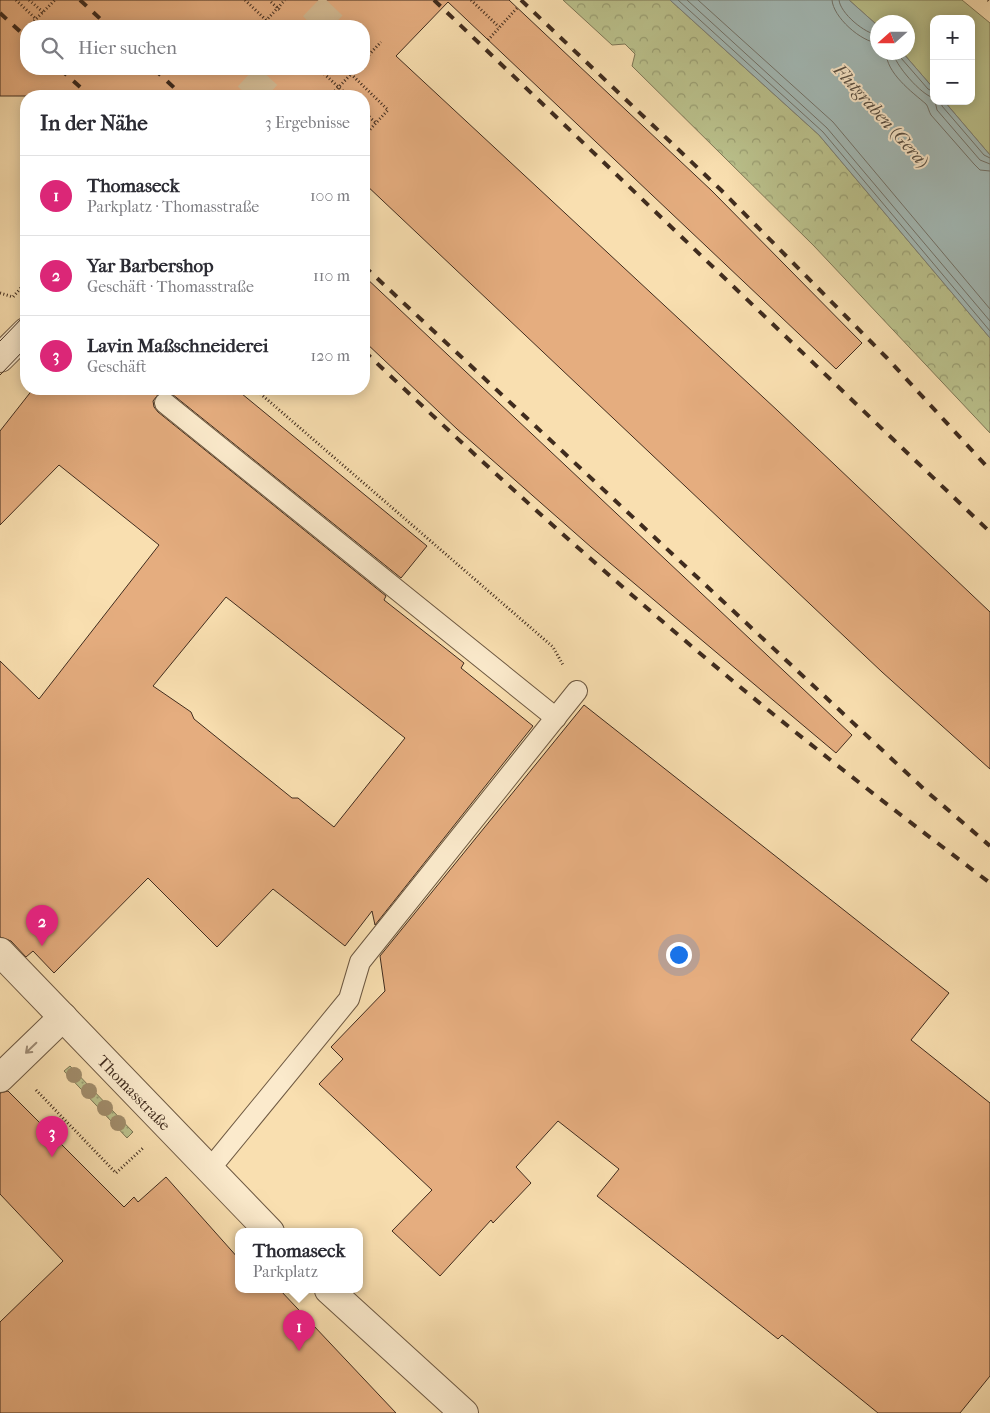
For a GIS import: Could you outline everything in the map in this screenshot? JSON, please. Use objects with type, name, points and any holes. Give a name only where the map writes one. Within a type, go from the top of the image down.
[{"type":"street","points":[[0,358],[20,338]]},
{"type":"street","name":"Thomasstraße","points":[[0,952],[266,1228]]},
{"type":"street","points":[[6,1072],[63,1017]]},
{"type":"street","points":[[332,1293],[464,1413]]},
{"type":"lane","points":[[165,404],[556,718]]},
{"type":"lane","points":[[209,1170],[349,999],[360,962],[577,691]]},
{"type":"path","points":[[16,0],[36,20],[55,0]]},
{"type":"path","points":[[29,0],[42,12]]},
{"type":"path","points":[[245,0],[267,20]]},
{"type":"path","points":[[272,20],[285,0]]},
{"type":"path","points":[[471,0],[499,27]]},
{"type":"path","points":[[271,2],[282,11]]},
{"type":"path","points":[[488,40],[517,8]]},
{"type":"path","points":[[370,54],[381,42]]},
{"type":"path","points":[[325,75],[341,90]]},
{"type":"path","points":[[336,90],[350,75]]},
{"type":"path","points":[[352,75],[367,90]]},
{"type":"path","points":[[370,92],[388,110],[370,130]]},
{"type":"path","points":[[370,118],[376,123]]},
{"type":"path","points":[[0,293],[13,296],[20,288]]},
{"type":"path","points":[[262,395],[553,647],[577,691]]},
{"type":"path","points":[[6,1072],[116,1173],[166,1126]]},
{"type":"green space","points":[[563,0],[670,0],[819,135],[990,338],[990,433],[814,246],[632,66],[635,54],[625,44],[612,45]]},
{"type":"green space","points":[[849,0],[962,0],[990,23],[990,155],[947,105],[975,105],[975,15],[930,15],[930,84],[909,60],[915,60],[915,15],[870,15],[870,19]]},
{"type":"green space","points":[[70,1066],[133,1132],[127,1138],[64,1071]]},
{"type":"water","name":"Flutgraben (Gera)","points":[[670,0],[849,0],[870,19],[870,60],[909,60],[930,84],[930,105],[947,105],[990,155],[990,338],[819,135]]},
{"type":"building","points":[[0,0],[509,0],[712,191],[862,343],[836,369],[448,2],[396,56],[778,411],[990,612],[990,769],[882,672],[370,189],[370,90],[20,90],[20,96],[0,96]]},
{"type":"building","points":[[370,282],[852,735],[836,753],[591,547],[457,429],[370,347]]},
{"type":"building","points":[[28,395],[158,395],[153,401],[154,407],[158,412],[386,596],[384,600],[464,663],[461,668],[533,726],[375,925],[372,911],[345,946],[273,889],[217,947],[148,878],[54,973],[33,951],[26,957],[11,941],[0,937],[0,661],[39,699],[159,545],[59,465],[0,525],[0,431]],"holes":[[[226,597],[405,738],[334,827],[298,798],[292,798],[194,719],[191,712],[153,686]]]},
{"type":"building","points":[[173,395],[243,395],[427,546],[401,578]]},
{"type":"building","points":[[584,705],[949,993],[911,1040],[990,1103],[990,1376],[960,1413],[878,1413],[782,1335],[778,1339],[597,1196],[619,1169],[558,1121],[516,1167],[531,1183],[493,1223],[491,1220],[440,1276],[392,1231],[432,1190],[319,1084],[343,1059],[331,1047],[385,991],[380,956]]},
{"type":"building","points":[[8,1091],[124,1207],[134,1197],[138,1202],[166,1177],[235,1255],[235,1293],[283,1293],[396,1413],[0,1413],[0,1322],[63,1261],[0,1194],[0,1093]]},
{"type":"tunnel","points":[[319,20],[338,0]]},
{"type":"tunnel","points":[[254,90],[267,75]]},
{"type":"tram line","points":[[0,341],[20,320]]},
{"type":"tram line","points":[[0,375],[20,354]]},
{"type":"railway","points":[[80,0],[102,20]]},
{"type":"railway","points":[[434,0],[990,532]]},
{"type":"railway","points":[[521,0],[721,190],[887,358],[990,470]]},
{"type":"railway","points":[[0,13],[20,31]]},
{"type":"railway","points":[[67,75],[83,90]]},
{"type":"railway","points":[[160,75],[177,90]]},
{"type":"railway","points":[[370,272],[925,790],[990,846]]},
{"type":"railway","points":[[370,357],[540,514],[675,632],[820,752],[990,883]]},
{"type":"place","name":"Yar Barbershop","points":[[42,946]]},
{"type":"place","name":"Lavin Maßschneiderei","points":[[52,1157]]},
{"type":"place","name":"Thomaseck","points":[[299,1351]]}]
